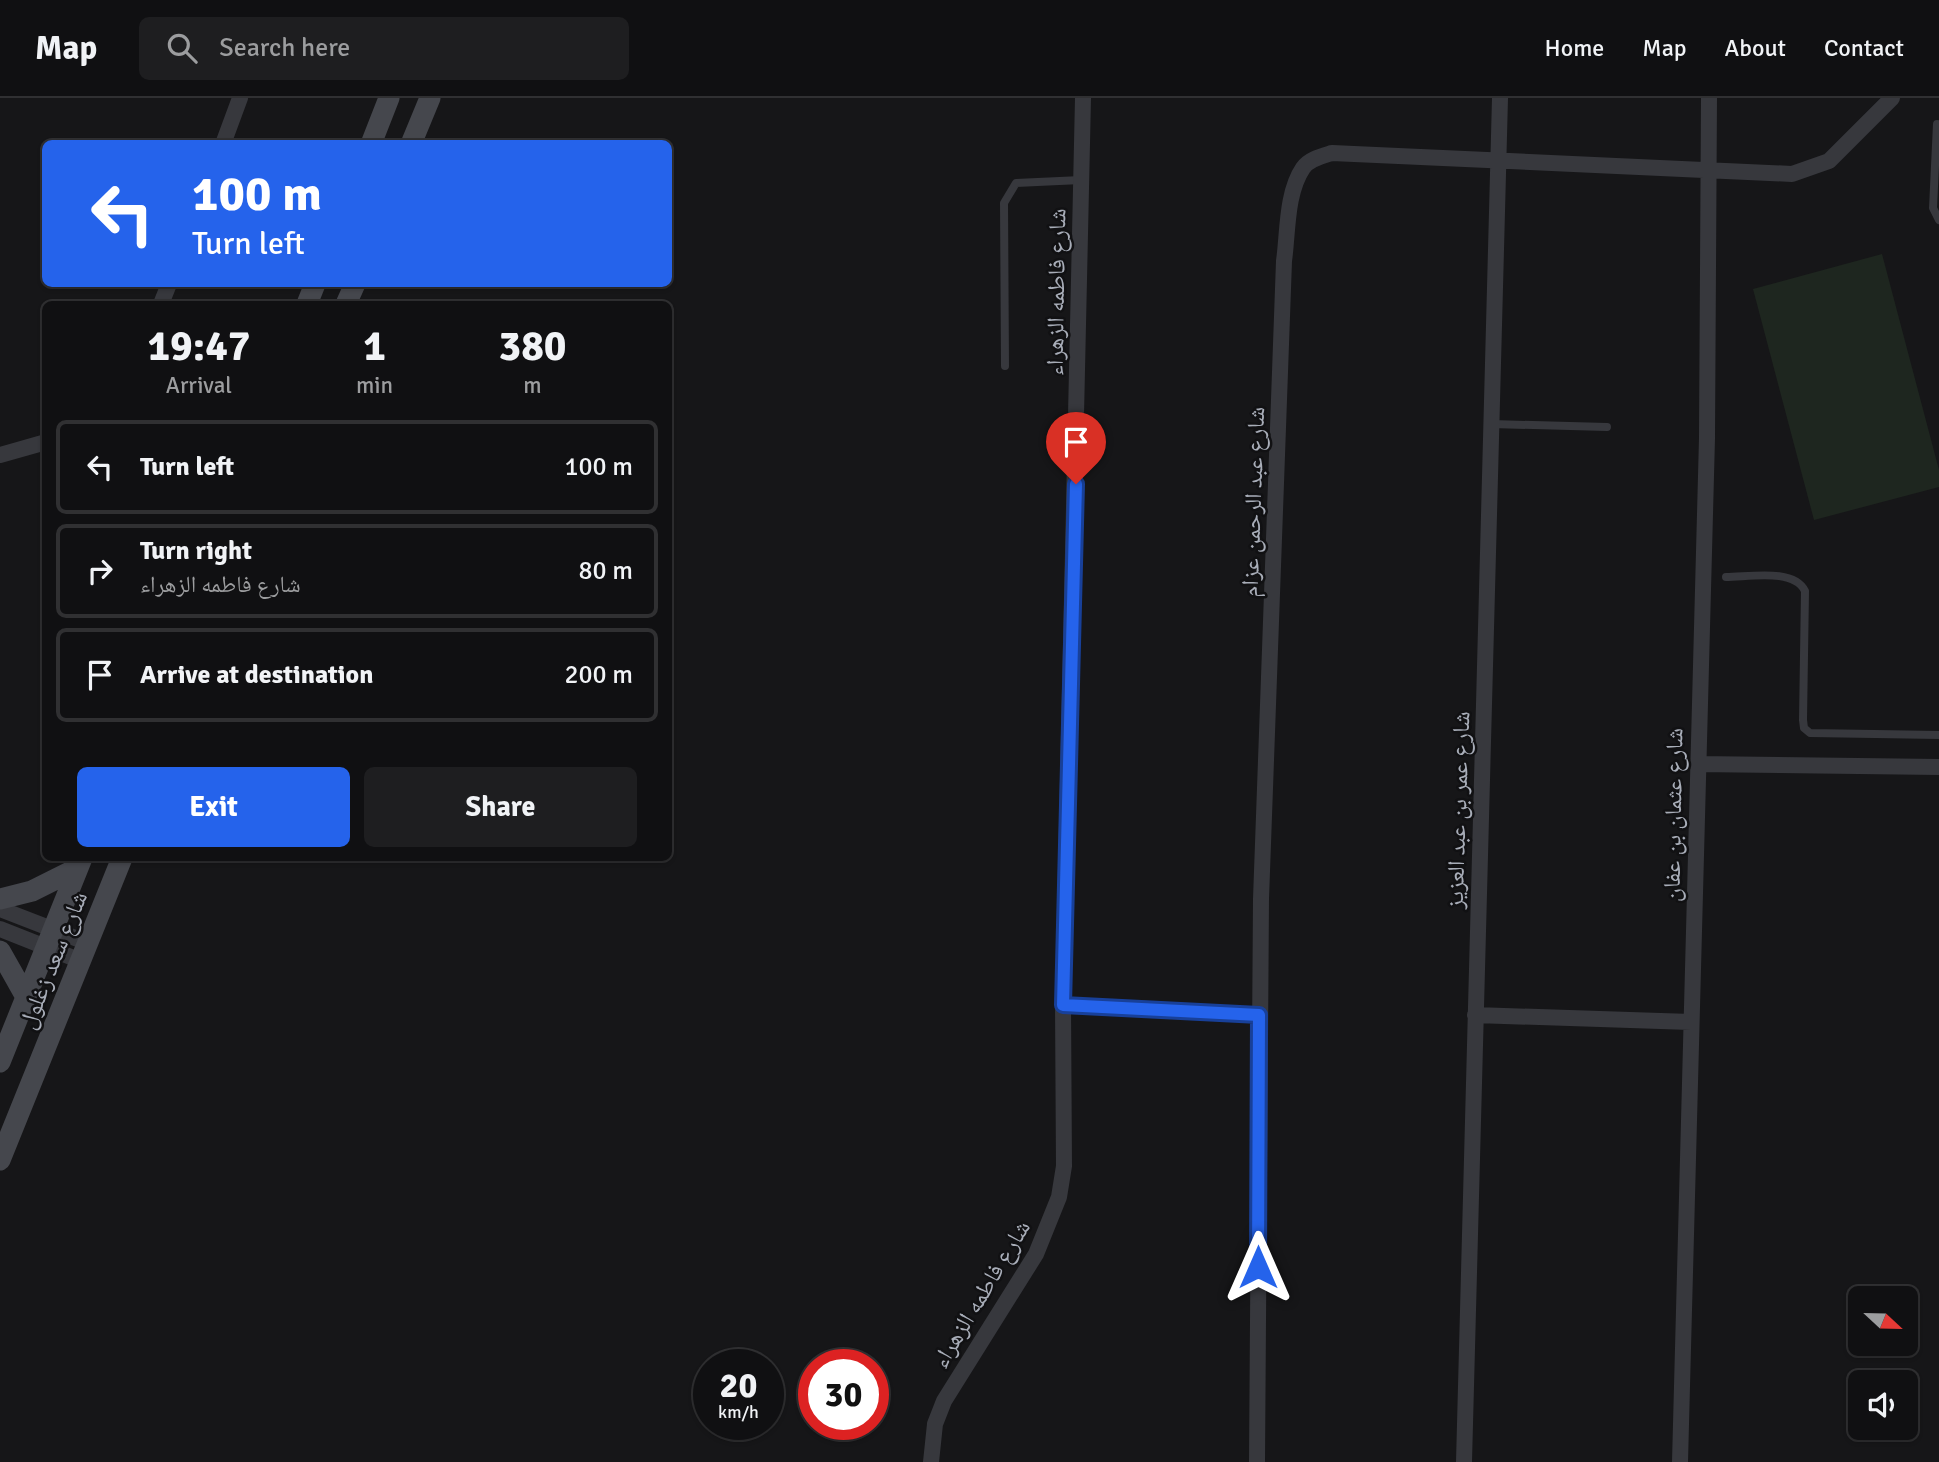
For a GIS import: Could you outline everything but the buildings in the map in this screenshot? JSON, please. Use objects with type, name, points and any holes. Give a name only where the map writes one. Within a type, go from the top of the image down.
[{"type":"street","points":[[224,140],[240,98]]},
{"type":"street","points":[[373,140],[389,98]]},
{"type":"street","points":[[413,140],[430,98]]},
{"type":"street","name":"شارع فاطمه الزهراء","points":[[931,1462],[936,1424],[944,1401],[1036,1254],[1059,1197],[1064,1166],[1063,1005],[1083,98]]},
{"type":"street","name":"شارع عمر بن عبد العزيز","points":[[1464,1462],[1500,98]]},
{"type":"street","name":"شارع عثمان بن عفان","points":[[1680,1462],[1711,169],[1709,98]]},
{"type":"street","name":"شارع عبد الرحمن عزام","points":[[1257,1462],[1259,1015],[1284,261],[1294,191],[1303,167],[1332,153],[1792,174],[1811,169],[1843,148],[1892,98]]},
{"type":"street","points":[[0,455],[42,443]]},
{"type":"street","points":[[1697,764],[1939,767]]},
{"type":"street","name":"شارع سعد زغلول","points":[[0,1160],[121,861]]},
{"type":"street","points":[[0,899],[32,891],[80,863]]},
{"type":"street","name":"شارع سعد زغلول","points":[[0,1062],[80,863]]},
{"type":"street","points":[[0,909],[49,938],[84,952]]},
{"type":"street","points":[[0,929],[49,938]]},
{"type":"street","points":[[0,951],[26,997]]},
{"type":"street","points":[[1063,1005],[1259,1015]]},
{"type":"street","points":[[1475,1015],[1691,1022]]},
{"type":"lane","points":[[1937,124],[1933,208],[1939,220]]},
{"type":"lane","points":[[1005,366],[1004,203],[1007,194],[1016,183],[1081,180]]},
{"type":"lane","points":[[1492,424],[1606,427]]},
{"type":"lane","points":[[1726,577],[1789,578],[1802,584],[1805,591],[1803,720],[1804,728],[1810,733],[1939,735]]},
{"type":"shaded area","points":[[1882,254],[1939,470],[1939,487],[1814,520],[1753,289]]},
{"type":"route","points":[[1076,484],[1063,1005],[1259,1015],[1258,1267]]}]
